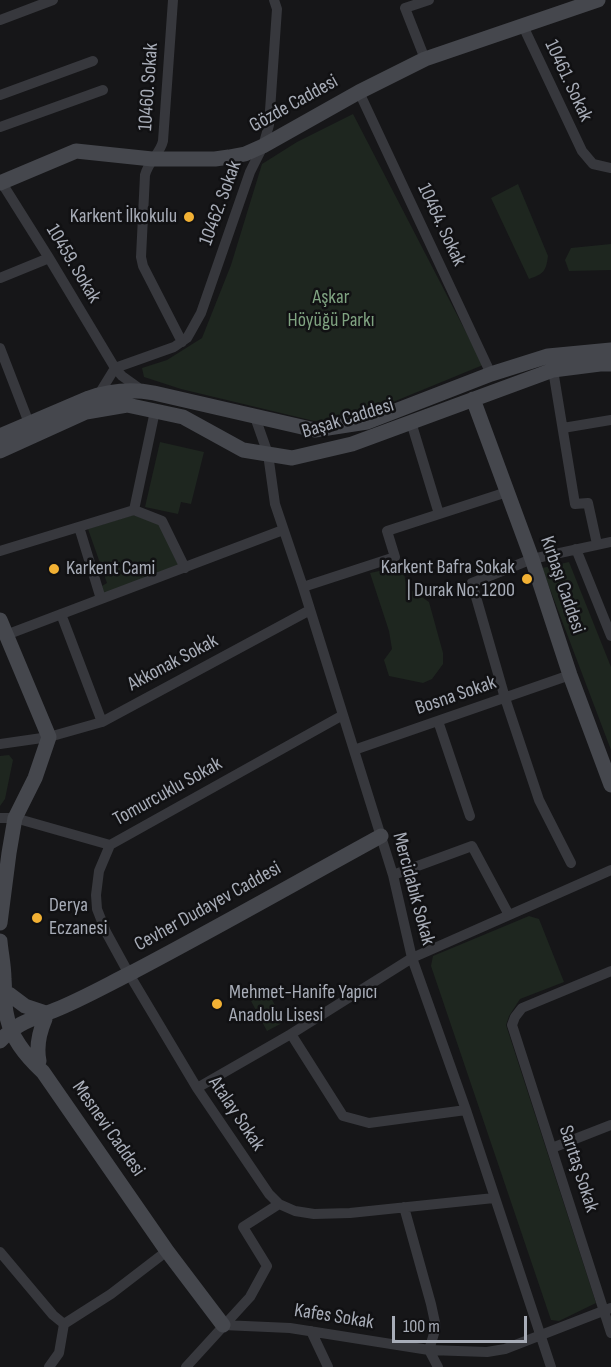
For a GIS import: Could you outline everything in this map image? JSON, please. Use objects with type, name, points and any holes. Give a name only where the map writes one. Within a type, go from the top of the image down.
[{"type":"street","points":[[0,20],[36,3],[53,0]]},
{"type":"street","name":"10460. Sokak","points":[[173,0],[163,141],[161,148],[147,166],[145,175],[141,257],[143,266],[182,342]]},
{"type":"street","name":"10462. Sokak","points":[[182,342],[201,313],[250,172],[267,136],[277,9],[274,0]]},
{"type":"street","points":[[425,59],[405,8],[429,0]]},
{"type":"street","name":"Gözde Caddesi","points":[[0,182],[75,151],[152,159],[214,159],[245,154],[358,92],[425,59],[598,0]]},
{"type":"street","name":"10461. Sokak","points":[[523,26],[582,151],[593,165],[611,168]]},
{"type":"street","points":[[0,95],[93,61]]},
{"type":"street","points":[[0,127],[103,90]]},
{"type":"street","name":"10464. Sokak","points":[[358,92],[491,374]]},
{"type":"street","name":"10459. Sokak","points":[[0,182],[115,368],[142,391]]},
{"type":"street","points":[[0,278],[49,258]]},
{"type":"street","points":[[99,394],[115,368],[165,351],[182,342]]},
{"type":"street","points":[[0,348],[29,423]]},
{"type":"street","name":"Başak Caddesi","points":[[0,436],[99,394],[142,391],[315,430],[367,422],[491,374],[548,356],[611,350]]},
{"type":"street","name":"Başak Caddesi","points":[[0,451],[86,412],[127,405],[183,417],[243,450],[292,458],[351,444],[553,370],[611,364]]},
{"type":"street","points":[[553,370],[575,504],[588,503],[597,544]]},
{"type":"street","name":"Kırbaşı Caddesi","points":[[473,399],[611,785]]},
{"type":"street","points":[[134,510],[155,411]]},
{"type":"street","name":"Mercidabık Sokak","points":[[255,417],[268,454],[275,504],[393,875],[412,958],[466,1110],[551,1367]]},
{"type":"street","points":[[563,428],[611,420]]},
{"type":"street","points":[[411,422],[439,514]]},
{"type":"street","points":[[303,587],[395,557],[387,531],[507,492]]},
{"type":"street","points":[[0,551],[134,510],[162,521],[184,568]]},
{"type":"street","points":[[79,527],[101,599]]},
{"type":"street","points":[[6,635],[283,530]]},
{"type":"street","points":[[571,863],[539,800],[504,698],[472,583],[532,560],[611,542]]},
{"type":"street","points":[[576,549],[611,635]]},
{"type":"street","name":"Akkonak Sokak","points":[[0,744],[49,737],[102,722],[310,610]]},
{"type":"street","points":[[61,614],[102,722]]},
{"type":"street","points":[[0,620],[49,737],[35,778],[8,818],[7,862],[0,923]]},
{"type":"street","name":"Bosna Sokak","points":[[354,750],[570,675]]},
{"type":"street","name":"Tomurcuklu Sokak","points":[[8,818],[110,845],[343,715]]},
{"type":"street","points":[[438,721],[470,816]]},
{"type":"street","name":"Cevher Dudayev Caddesi","points":[[0,1050],[14,1033],[129,974],[381,836]]},
{"type":"street","name":"Atalay Sokak","points":[[110,845],[99,871],[96,889],[97,909],[106,932],[197,1088],[269,1194],[279,1204]]},
{"type":"street","points":[[393,875],[472,846],[509,915]]},
{"type":"street","points":[[197,1088],[291,1034],[412,958],[611,870]]},
{"type":"street","points":[[0,941],[6,1012],[14,1033]]},
{"type":"street","name":"Sarıtaş Sokak","points":[[611,970],[522,1008],[512,1025],[607,1310],[611,1333]]},
{"type":"street","points":[[4,977],[9,994],[14,1033]]},
{"type":"street","points":[[9,994],[25,1006],[48,1014],[38,1040],[41,1066]]},
{"type":"street","name":"Mesnevi Caddesi","points":[[14,1033],[27,1055],[41,1066],[167,1251],[224,1325]]},
{"type":"street","points":[[291,1034],[343,1116],[369,1123],[466,1110]]},
{"type":"street","points":[[552,1148],[611,1125]]},
{"type":"street","points":[[186,1367],[249,1297],[267,1266],[243,1227],[279,1204],[296,1211],[314,1214],[350,1213],[494,1198]]},
{"type":"street","points":[[404,1207],[436,1327],[429,1350],[438,1367]]},
{"type":"street","points":[[49,1367],[59,1353],[64,1324],[111,1294],[167,1251]]},
{"type":"street","points":[[0,1252],[53,1315],[64,1324]]},
{"type":"street","name":"Kafes Sokak","points":[[224,1325],[266,1326],[311,1331],[429,1350],[467,1353],[505,1349],[607,1310]]},
{"type":"street","points":[[311,1331],[328,1367]]},
{"type":"green space","name":"Aşkar Höyüğü Parkı","points":[[353,114],[483,365],[354,418],[314,421],[181,389],[144,377],[142,368],[167,360],[202,338],[231,265],[262,164],[297,142]]},
{"type":"green space","points":[[518,184],[548,256],[543,272],[529,279],[491,198]]},
{"type":"green space","points":[[611,244],[611,270],[569,271],[565,260],[571,248]]},
{"type":"green space","points":[[160,442],[204,452],[191,504],[181,502],[178,514],[145,507]]},
{"type":"green space","points":[[133,515],[159,523],[179,566],[104,594],[100,587],[107,583],[88,529]]},
{"type":"green space","points":[[569,562],[611,667],[611,750],[542,568]]},
{"type":"green space","points":[[402,566],[407,587],[429,602],[443,653],[443,664],[432,679],[423,683],[389,676],[384,660],[392,649],[389,631],[370,573]]},
{"type":"green space","points":[[9,755],[13,760],[5,799],[0,806],[0,756]]},
{"type":"green space","points":[[529,916],[539,919],[564,982],[520,999],[506,1025],[596,1303],[559,1321],[551,1320],[431,966],[433,956]]},
{"type":"green space","points":[[268,992],[284,1022],[267,1031],[251,1001]]},
{"type":"place","name":"Karkent İlkokulu","points":[[189,217]]},
{"type":"place","name":"Karkent Cami","points":[[54,569]]},
{"type":"place","name":"Karkent Bafra Sokak | Durak No: 1200","points":[[527,579]]},
{"type":"place","name":"Derya Eczanesi","points":[[37,918]]},
{"type":"place","name":"Mehmet-Hanife Yapıcı Anadolu Lisesi","points":[[217,1004]]}]
